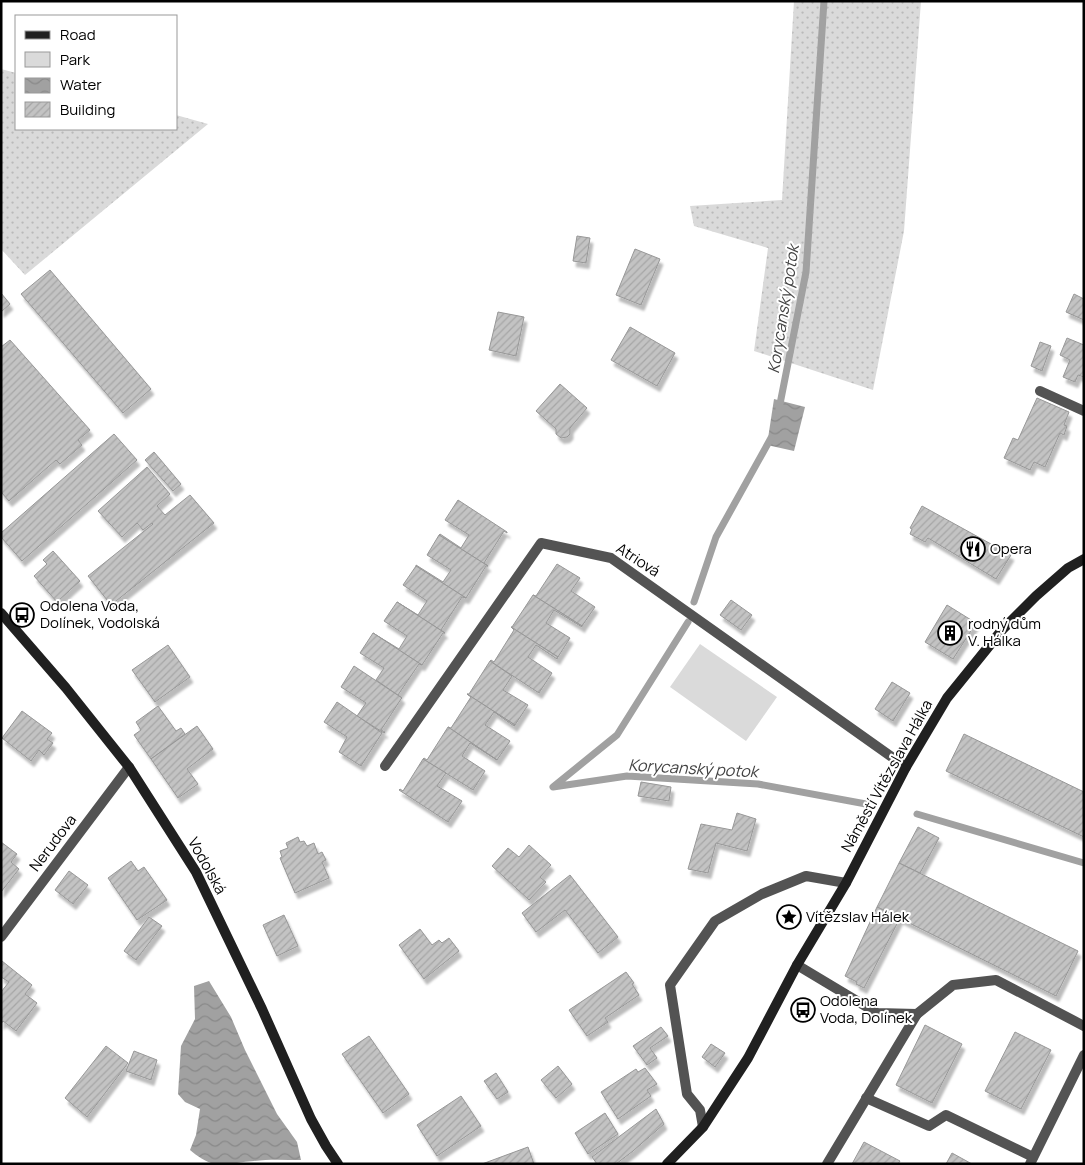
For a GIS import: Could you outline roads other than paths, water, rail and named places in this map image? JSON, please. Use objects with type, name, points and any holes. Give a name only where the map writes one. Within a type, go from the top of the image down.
[{"type":"street","points":[[1040,391],[1084,411]]},
{"type":"street","name":"Atriová","points":[[385,766],[541,543],[611,558],[906,767]]},
{"type":"street","name":"Náměstí Vítězslava Hálka","points":[[667,1164],[704,1127],[748,1058],[798,965],[846,883],[906,767],[947,698],[1002,630],[1036,596],[1068,568],[1084,559]]},
{"type":"street","name":"Vodolská","points":[[1,613],[66,688],[129,767],[196,872],[262,1009],[311,1119],[338,1164]]},
{"type":"street","name":"Nerudova","points":[[1,937],[129,767]]},
{"type":"street","points":[[704,1127],[700,1110],[686,1094],[670,985],[715,921],[762,894],[806,876],[846,883]]},
{"type":"street","points":[[798,965],[877,1013],[916,1014]]},
{"type":"street","points":[[827,1164],[916,1014],[953,985],[996,980],[1084,1026]]},
{"type":"street","points":[[866,1098],[929,1126],[946,1114],[1032,1160],[1084,1055]]},
{"type":"water","points":[[774,399],[805,407],[794,451],[767,445]]},
{"type":"water","points":[[209,981],[231,1017],[277,1114],[297,1142],[301,1160],[265,1160],[214,1164],[190,1150],[196,1135],[200,1109],[185,1102],[178,1094],[181,1046],[195,1019],[194,986]]},
{"type":"waterway","name":"Korycanský potok","points":[[779,409],[806,272],[824,1]]},
{"type":"waterway","name":"Korycanský potok","points":[[694,602],[716,537],[771,438]]},
{"type":"waterway","name":"Korycanský potok","points":[[688,622],[617,735],[553,787],[627,776],[758,784],[866,804]]},
{"type":"waterway","name":"Korycanský potok","points":[[917,814],[1084,863]]},
{"type":"place","name":"Opera","points":[[973,549]]},
{"type":"place","name":"Odolena Voda, Dolínek, Vodolská","points":[[22,615]]},
{"type":"place","name":"rodný dům V. Hálka","points":[[950,633]]},
{"type":"place","name":"Vítězslav Hálek","points":[[789,917]]},
{"type":"place","name":"Odolena Voda, Dolínek","points":[[803,1010]]}]
